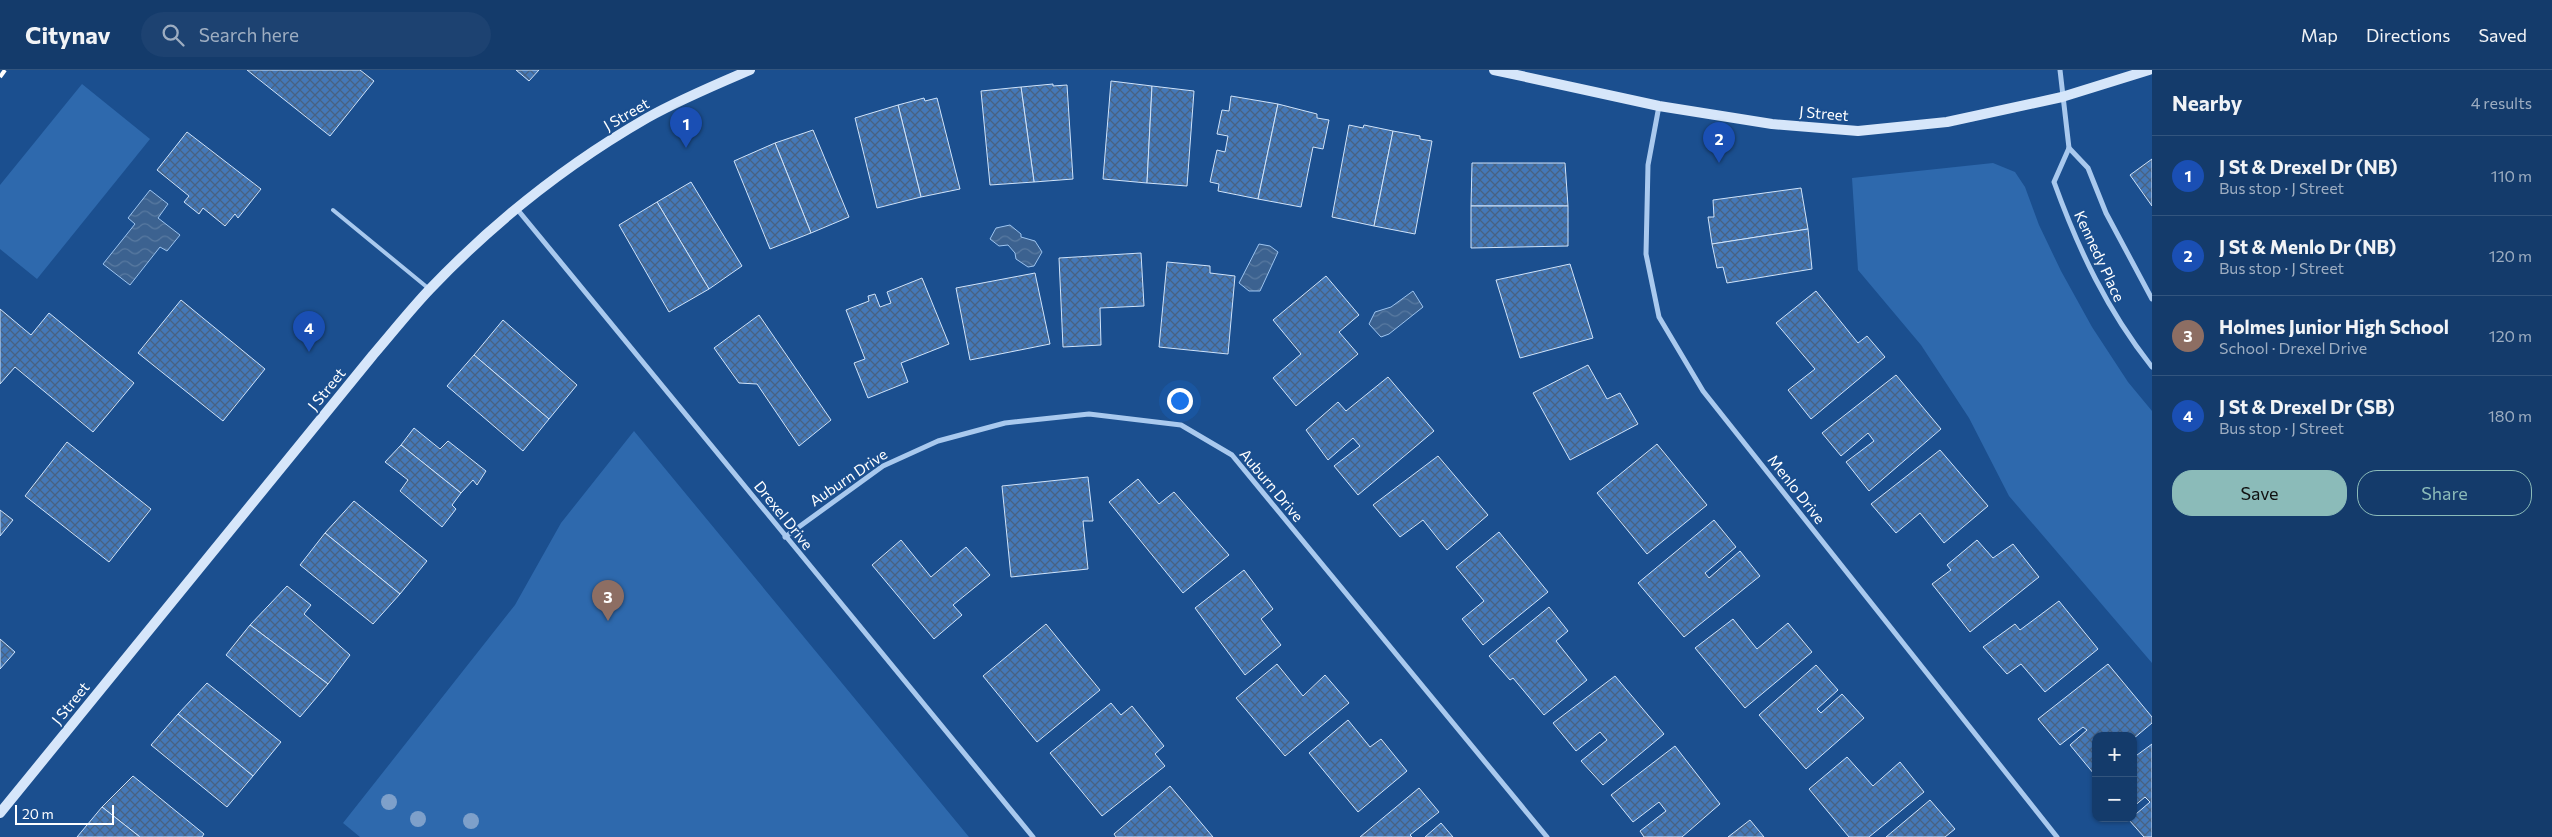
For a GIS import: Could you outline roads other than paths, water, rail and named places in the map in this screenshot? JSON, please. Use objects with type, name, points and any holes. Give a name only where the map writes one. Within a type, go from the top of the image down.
[{"type":"street","name":"J Street","points":[[0,812],[373,355],[430,290],[478,242],[517,208],[597,149],[648,118],[750,70]]},
{"type":"street","name":"J Street","points":[[1494,70],[1659,106],[1772,124],[1858,131],[1947,122],[2062,97],[2149,70]]},
{"type":"street","points":[[2060,70],[2069,148]]},
{"type":"street","name":"Menlo Drive","points":[[1659,106],[1648,165],[1646,254],[1659,317],[1703,391],[2057,837]]},
{"type":"street","name":"Kennedy Place","points":[[2152,299],[2106,213],[2088,168],[2069,148],[2054,182],[2074,238],[2111,309],[2152,367]]},
{"type":"street","name":"Drexel Drive","points":[[517,208],[1033,837]]},
{"type":"street","name":"Auburn Drive","points":[[786,538],[883,466],[938,441],[1005,423],[1089,414],[1181,425],[1232,455],[1547,837]]},
{"type":"lane","points":[[333,210],[430,290]]},
{"type":"water","points":[[150,190],[168,204],[158,218],[180,235],[167,251],[160,247],[130,285],[103,264],[135,224],[128,218]]},
{"type":"water","points":[[1010,225],[1021,234],[1021,237],[1035,241],[1042,252],[1034,266],[1028,267],[1016,259],[1015,253],[1008,245],[999,246],[990,239],[996,228]]},
{"type":"water","points":[[1259,244],[1270,246],[1278,252],[1260,291],[1249,291],[1239,283]]},
{"type":"water","points":[[1413,291],[1423,307],[1389,334],[1381,337],[1369,324],[1375,312],[1391,307]]},
{"type":"railway","points":[[0,77],[5,70]]},
{"type":"place","name":"J St & Drexel Dr (NB)","points":[[686,148]]},
{"type":"place","name":"J St & Menlo Dr (NB)","points":[[1719,163]]},
{"type":"place","name":"J St & Drexel Dr (SB)","points":[[309,352]]},
{"type":"place","name":"Holmes Junior High School","points":[[608,621]]}]
